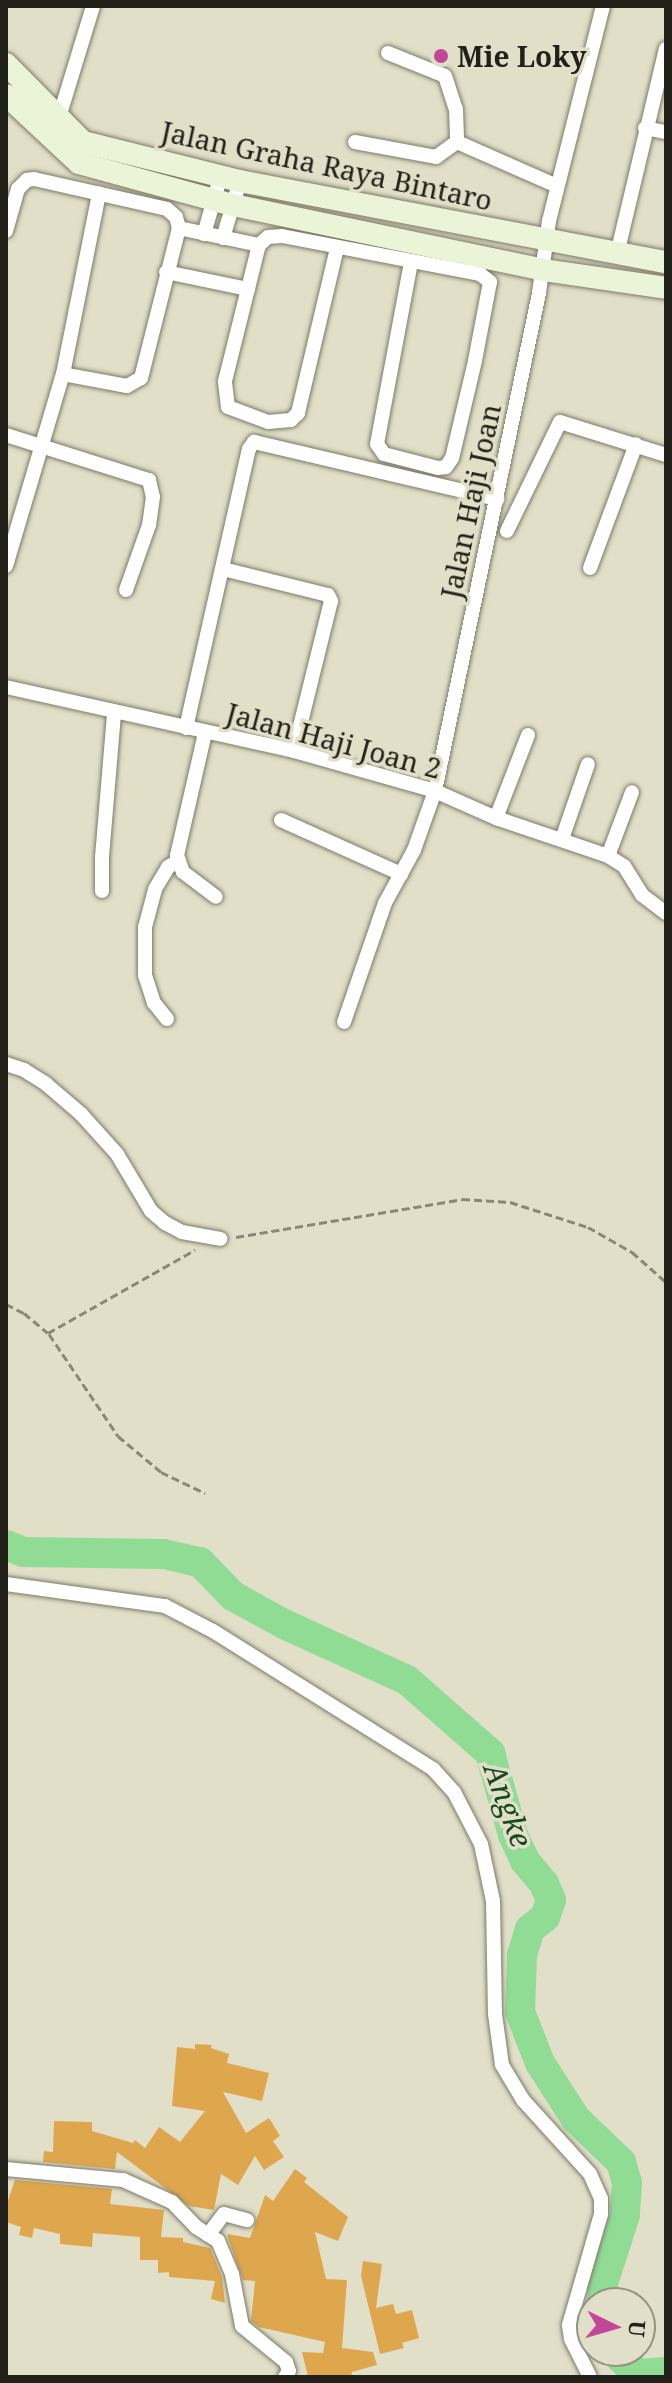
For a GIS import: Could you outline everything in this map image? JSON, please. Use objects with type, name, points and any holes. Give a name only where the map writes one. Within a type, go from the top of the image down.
[{"type":"main road","name":"Jalan Graha Raya Bintaro","points":[[6,64],[83,142],[230,178],[547,231],[617,254],[666,262]]},
{"type":"main road","name":"Jalan Graha Raya Bintaro","points":[[6,95],[52,142],[79,163],[223,202],[543,270],[666,288]]},
{"type":"street","points":[[52,142],[93,6]]},
{"type":"street","name":"Jalan Haji Joan","points":[[344,1022],[385,903],[401,874],[435,791],[543,270],[547,231],[603,6]]},
{"type":"street","points":[[617,254],[666,49]]},
{"type":"street","points":[[388,53],[445,76],[456,109],[457,142]]},
{"type":"street","points":[[645,128],[666,132]]},
{"type":"street","points":[[355,142],[436,157],[457,142]]},
{"type":"street","points":[[457,142],[557,186]]},
{"type":"street","points":[[204,234],[223,202],[230,178]]},
{"type":"street","points":[[6,231],[18,189],[27,180],[34,179],[167,209],[176,217],[179,228],[143,373],[137,382],[127,386],[63,374]]},
{"type":"street","points":[[6,566],[63,374],[99,194]]},
{"type":"street","points":[[223,202],[223,238]]},
{"type":"street","points":[[179,228],[259,245],[275,235],[480,274],[490,282],[452,458],[446,467],[438,468],[384,454],[377,444],[411,262]]},
{"type":"street","points":[[259,245],[225,381],[225,401],[228,407],[246,416],[268,422],[291,420],[301,405],[337,248]]},
{"type":"street","points":[[166,272],[248,289]]},
{"type":"street","points":[[507,531],[560,422],[666,455]]},
{"type":"street","points":[[6,435],[140,476],[153,486],[149,525],[126,590]]},
{"type":"street","points":[[186,728],[249,449],[258,441],[497,499]]},
{"type":"street","points":[[590,568],[636,444]]},
{"type":"street","points":[[223,569],[328,595],[331,601],[294,751]]},
{"type":"street","name":"Jalan Haji Joan 2","points":[[6,687],[294,751],[435,791],[496,818],[608,856],[624,866],[642,895],[666,913]]},
{"type":"street","points":[[102,891],[114,713]]},
{"type":"street","points":[[205,733],[178,861],[183,872],[216,897]]},
{"type":"street","points":[[496,818],[528,735]]},
{"type":"street","points":[[562,839],[588,764]]},
{"type":"street","points":[[608,856],[632,792]]},
{"type":"street","points":[[281,820],[401,874]]},
{"type":"street","points":[[167,1019],[154,1003],[145,975],[145,927],[155,889],[168,867],[178,861]]},
{"type":"street","points":[[6,1064],[24,1070],[46,1084],[81,1114],[117,1154],[151,1211],[165,1223],[182,1232],[220,1239]]},
{"type":"street","points":[[6,1584],[165,1606],[213,1631],[433,1769],[454,1792],[481,1844],[493,1901],[495,2014],[502,2065],[523,2100],[590,2174],[601,2199],[601,2214],[569,2325],[571,2339],[590,2377]]},
{"type":"street","points":[[6,2169],[107,2177],[147,2188],[172,2202],[218,2241],[224,2252],[242,2326],[286,2362],[289,2371],[285,2377]]},
{"type":"street","points":[[208,2235],[224,2214],[247,2220]]},
{"type":"path","points":[[48,1333],[175,1259],[220,1239],[462,1199],[510,1202],[588,1227],[632,1252],[666,1282]]},
{"type":"path","points":[[6,1304],[24,1313],[48,1333],[118,1436],[161,1472],[205,1493]]},
{"type":"building","points":[[195,2044],[212,2045],[211,2048],[229,2054],[227,2063],[269,2073],[262,2101],[223,2092],[246,2133],[269,2118],[280,2136],[273,2141],[284,2157],[264,2170],[255,2156],[238,2185],[221,2174],[214,2210],[189,2206],[117,2152],[115,2169],[43,2162],[44,2151],[53,2152],[54,2121],[92,2122],[92,2131],[133,2143],[135,2140],[145,2148],[159,2127],[180,2142],[205,2111],[172,2106],[177,2047],[195,2049]]},
{"type":"building","points":[[295,2169],[307,2178],[304,2182],[348,2217],[338,2241],[315,2232],[326,2279],[347,2280],[342,2348],[373,2352],[377,2365],[352,2372],[351,2377],[308,2377],[302,2352],[323,2353],[325,2342],[259,2327],[251,2321],[255,2281],[243,2280],[228,2238],[228,2234],[250,2238],[265,2195],[273,2201]]},
{"type":"building","points":[[15,2180],[112,2189],[110,2204],[164,2210],[161,2237],[183,2238],[183,2242],[210,2248],[222,2277],[225,2303],[211,2299],[215,2281],[169,2277],[169,2272],[158,2273],[158,2260],[140,2260],[140,2237],[93,2233],[92,2247],[60,2244],[60,2234],[34,2228],[32,2238],[19,2235],[21,2227],[6,2222],[6,2206]]},
{"type":"building","points":[[363,2261],[382,2264],[376,2308],[393,2304],[396,2314],[412,2310],[419,2338],[402,2343],[404,2348],[380,2354],[361,2276]]},
{"type":"waterway","name":"Angke","points":[[6,1545],[23,1552],[164,1554],[200,1562],[233,1596],[284,1624],[407,1680],[490,1753],[513,1835],[525,1861],[544,1884],[551,1900],[545,1917],[530,1929],[522,1955],[520,2012],[540,2063],[576,2119],[621,2162],[627,2183],[625,2215],[603,2287]]},
{"type":"waterway","name":"Angke","points":[[630,2367],[638,2374],[666,2372]]},
{"type":"place","name":"Mie Loky","points":[[441,56]]}]
